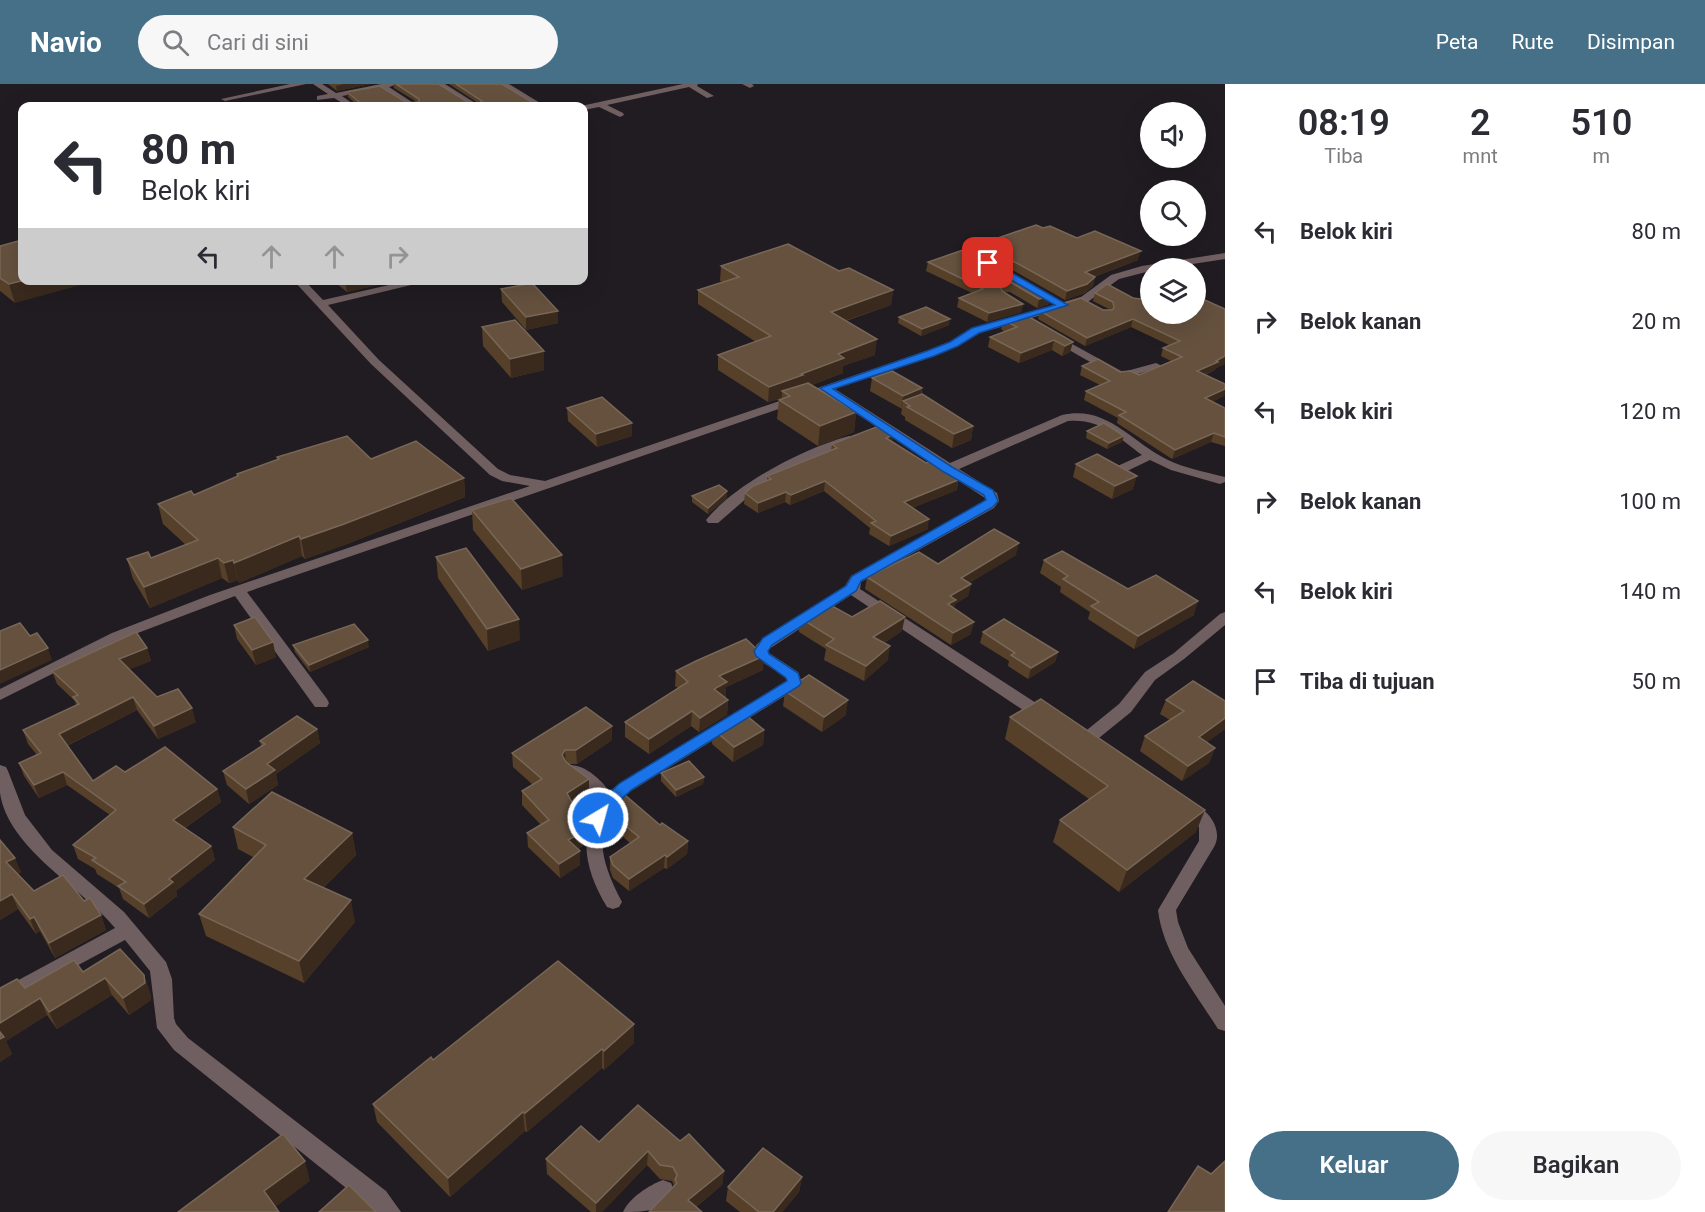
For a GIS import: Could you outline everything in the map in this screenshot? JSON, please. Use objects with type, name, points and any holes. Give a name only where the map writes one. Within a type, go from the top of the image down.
[{"type":"street","points":[[225,99],[302,84]]},
{"type":"street","points":[[317,84],[346,102]]},
{"type":"street","points":[[320,98],[394,84]]},
{"type":"street","points":[[440,84],[469,102]]},
{"type":"street","points":[[503,84],[534,102]]},
{"type":"street","points":[[588,107],[692,84],[710,96]]},
{"type":"street","points":[[382,86],[408,102]]},
{"type":"street","points":[[645,95],[654,100]]},
{"type":"street","points":[[599,104],[620,115]]},
{"type":"street","points":[[0,695],[117,636],[238,590],[930,354],[976,331],[1034,319],[1059,303],[1079,300],[1110,287],[1117,277],[1156,266],[1204,261],[1225,256]]},
{"type":"street","points":[[302,285],[409,394],[494,472],[507,478],[546,485]]},
{"type":"street","points":[[319,304],[404,285]]},
{"type":"street","points":[[1079,300],[1094,309]]},
{"type":"street","points":[[1034,319],[1122,376],[1156,366]]},
{"type":"street","points":[[613,902],[597,874],[595,842],[598,818],[607,803],[625,787],[794,683],[793,676],[763,656],[762,646],[852,588],[856,579],[989,505],[992,501],[988,493],[873,431],[825,388]]},
{"type":"street","points":[[948,470],[1066,418],[1081,415],[1102,420],[1151,455],[1176,468],[1220,480]]},
{"type":"street","points":[[713,520],[758,481],[814,454],[873,431]]},
{"type":"street","points":[[1117,471],[1151,455]]},
{"type":"street","points":[[852,588],[864,599],[1054,722]]},
{"type":"street","points":[[238,590],[321,703]]},
{"type":"street","points":[[1083,742],[1125,708],[1150,676],[1179,656],[1225,617]]},
{"type":"street","points":[[572,770],[598,787],[605,795],[607,803]]},
{"type":"street","points":[[0,771],[17,817],[46,855],[117,917],[159,968],[162,979],[164,1018],[167,1028],[181,1044],[378,1198],[390,1212]]},
{"type":"street","points":[[1170,796],[1202,818],[1210,833],[1208,842],[1167,910],[1169,929],[1225,1023]]},
{"type":"street","points":[[0,999],[128,930]]},
{"type":"street","points":[[634,1212],[663,1190]]},
{"type":"building","points":[[396,84],[439,84],[467,102],[419,102],[419,99]]},
{"type":"building","points":[[456,84],[502,84],[531,102],[481,102]]},
{"type":"building","points":[[380,86],[405,102],[359,102],[347,92]]},
{"type":"building","points":[[1036,225],[1043,228],[1050,226],[1077,238],[1095,231],[1141,251],[1085,272],[1095,277],[1087,284],[1067,291],[995,251],[984,251],[984,259],[1051,296],[1039,299],[1012,283],[1003,283],[1000,285],[1002,291],[1023,304],[989,313],[959,298],[983,289],[928,262]]},
{"type":"building","points":[[18,241],[18,282],[9,284],[0,278],[0,246]]},
{"type":"building","points":[[788,244],[839,271],[849,268],[893,290],[831,312],[877,339],[838,354],[844,358],[769,387],[718,355],[771,336],[698,290],[739,277],[721,266]]},
{"type":"building","points":[[1107,284],[1133,298],[1140,299],[1140,322],[1133,319],[1087,338],[1040,311],[1081,298],[1103,310],[1114,308],[1113,302],[1095,293]]},
{"type":"building","points":[[534,285],[558,311],[526,317],[501,289]]},
{"type":"building","points":[[1206,300],[1225,309],[1225,356],[1216,361],[1218,362],[1197,371],[1225,384],[1225,389],[1205,398],[1225,408],[1225,437],[1214,433],[1175,450],[1119,415],[1126,412],[1086,391],[1110,381],[1082,366],[1098,359],[1120,372],[1130,371],[1139,375],[1182,357],[1163,348],[1180,341],[1144,324],[1206,324]]},
{"type":"building","points":[[926,307],[950,319],[922,329],[899,317]]},
{"type":"building","points":[[1024,314],[1073,342],[1065,346],[1054,340],[1021,353],[990,337],[1017,327],[1003,320]]},
{"type":"building","points":[[515,320],[544,351],[510,359],[482,327]]},
{"type":"building","points":[[892,371],[922,388],[903,396],[872,378]]},
{"type":"building","points":[[808,383],[856,412],[820,426],[779,400],[790,396],[782,391]]},
{"type":"building","points":[[922,394],[973,426],[954,434],[907,407],[910,406],[903,401]]},
{"type":"building","points":[[602,397],[632,423],[596,434],[567,408]]},
{"type":"building","points":[[1104,423],[1124,436],[1109,443],[1087,431]]},
{"type":"building","points":[[879,426],[893,435],[886,438],[926,463],[931,461],[958,480],[904,502],[929,519],[891,536],[871,523],[876,521],[825,481],[791,495],[786,492],[758,503],[745,493],[753,486],[771,479],[767,476],[837,448],[832,444]]},
{"type":"building","points":[[347,436],[371,459],[416,441],[464,478],[344,524],[301,539],[299,536],[234,563],[233,560],[224,563],[218,558],[144,587],[127,559],[148,552],[151,558],[198,540],[158,504],[191,491],[194,495],[238,476],[237,474],[279,459],[277,457]]},
{"type":"building","points":[[1097,454],[1137,476],[1115,486],[1076,464]]},
{"type":"building","points":[[719,485],[727,491],[708,508],[692,496]]},
{"type":"building","points":[[511,498],[562,555],[521,569],[472,510]]},
{"type":"building","points":[[994,529],[1019,543],[961,578],[971,584],[950,596],[956,600],[948,604],[974,622],[953,633],[867,577],[919,552],[938,564]]},
{"type":"building","points":[[466,548],[519,619],[487,629],[436,557]]},
{"type":"building","points":[[1062,551],[1128,589],[1156,575],[1198,601],[1138,636],[1091,606],[1099,602],[1063,579],[1068,576],[1044,560]]},
{"type":"building","points":[[880,601],[905,617],[873,637],[890,646],[866,666],[826,645],[834,639],[800,618],[825,602],[852,617]]},
{"type":"building","points":[[255,617],[273,642],[252,650],[234,625]]},
{"type":"building","points":[[1004,619],[1058,652],[1031,668],[1011,655],[1015,653],[983,632]]},
{"type":"building","points":[[20,623],[30,636],[37,633],[48,648],[0,670],[0,631]]},
{"type":"building","points":[[354,624],[368,640],[309,665],[293,645]]},
{"type":"building","points":[[136,632],[147,648],[119,659],[157,697],[178,689],[192,708],[154,726],[133,697],[59,734],[93,781],[116,766],[125,772],[165,747],[217,789],[173,820],[211,846],[169,879],[173,882],[144,904],[118,886],[126,882],[92,860],[96,858],[73,845],[116,810],[63,772],[34,785],[19,763],[41,753],[23,730],[79,704],[73,697],[78,695],[52,671]]},
{"type":"building","points":[[746,639],[764,656],[719,676],[727,682],[714,689],[728,700],[700,718],[692,711],[649,739],[625,722],[688,682],[676,671]]},
{"type":"building","points":[[809,675],[848,700],[824,717],[785,691]]},
{"type":"building","points":[[1193,681],[1225,701],[1225,718],[1199,737],[1215,748],[1188,766],[1145,736],[1184,711],[1166,700]]},
{"type":"building","points":[[1041,699],[1205,810],[1127,870],[1060,820],[1108,786],[1010,717]]},
{"type":"building","points":[[586,707],[612,726],[576,750],[565,750],[562,755],[566,762],[589,779],[567,793],[574,806],[591,798],[585,815],[584,831],[568,840],[580,851],[559,864],[527,833],[549,820],[522,791],[542,779],[512,753]]},
{"type":"building","points":[[741,711],[764,730],[734,747],[713,729]]},
{"type":"building","points":[[297,716],[317,729],[267,764],[275,770],[246,789],[223,771],[265,744],[260,741]]},
{"type":"building","points":[[689,761],[704,777],[676,790],[661,773]]},
{"type":"building","points":[[272,792],[352,833],[304,879],[351,900],[299,961],[199,914],[266,845],[233,827]]},
{"type":"building","points":[[625,795],[660,825],[662,823],[688,841],[667,857],[665,855],[629,879],[613,865],[610,857],[639,837],[612,815],[606,819],[615,799]]},
{"type":"building","points":[[0,840],[15,858],[6,862],[34,891],[63,875],[84,901],[90,898],[101,915],[49,943],[34,917],[30,919],[12,894],[0,901]]},
{"type":"building","points":[[120,949],[144,975],[145,983],[123,998],[105,978],[49,1012],[40,998],[0,1023],[0,988],[17,979],[25,988],[74,960],[83,972]]},
{"type":"building","points":[[558,961],[634,1024],[604,1051],[602,1049],[525,1113],[523,1112],[448,1178],[373,1104],[431,1057],[433,1060]]},
{"type":"building","points":[[638,1105],[680,1141],[689,1134],[724,1171],[688,1200],[702,1212],[649,1212],[677,1183],[675,1180],[677,1175],[673,1167],[660,1165],[648,1151],[596,1203],[546,1159],[581,1126],[599,1142]]},
{"type":"building","points":[[283,1134],[305,1161],[264,1191],[279,1212],[178,1212]]},
{"type":"building","points":[[763,1148],[802,1177],[773,1212],[759,1212],[728,1187]]},
{"type":"building","points":[[1225,1161],[1225,1212],[1168,1212],[1198,1166],[1211,1174]]},
{"type":"building","points":[[349,1185],[376,1212],[319,1212]]},
{"type":"route","points":[[598,818],[607,803],[625,787],[780,694],[794,683],[793,676],[763,656],[762,646],[852,588],[856,579],[989,505],[992,501],[992,496],[988,493],[882,428],[825,388],[930,354],[976,331],[1063,305],[988,263]]}]
